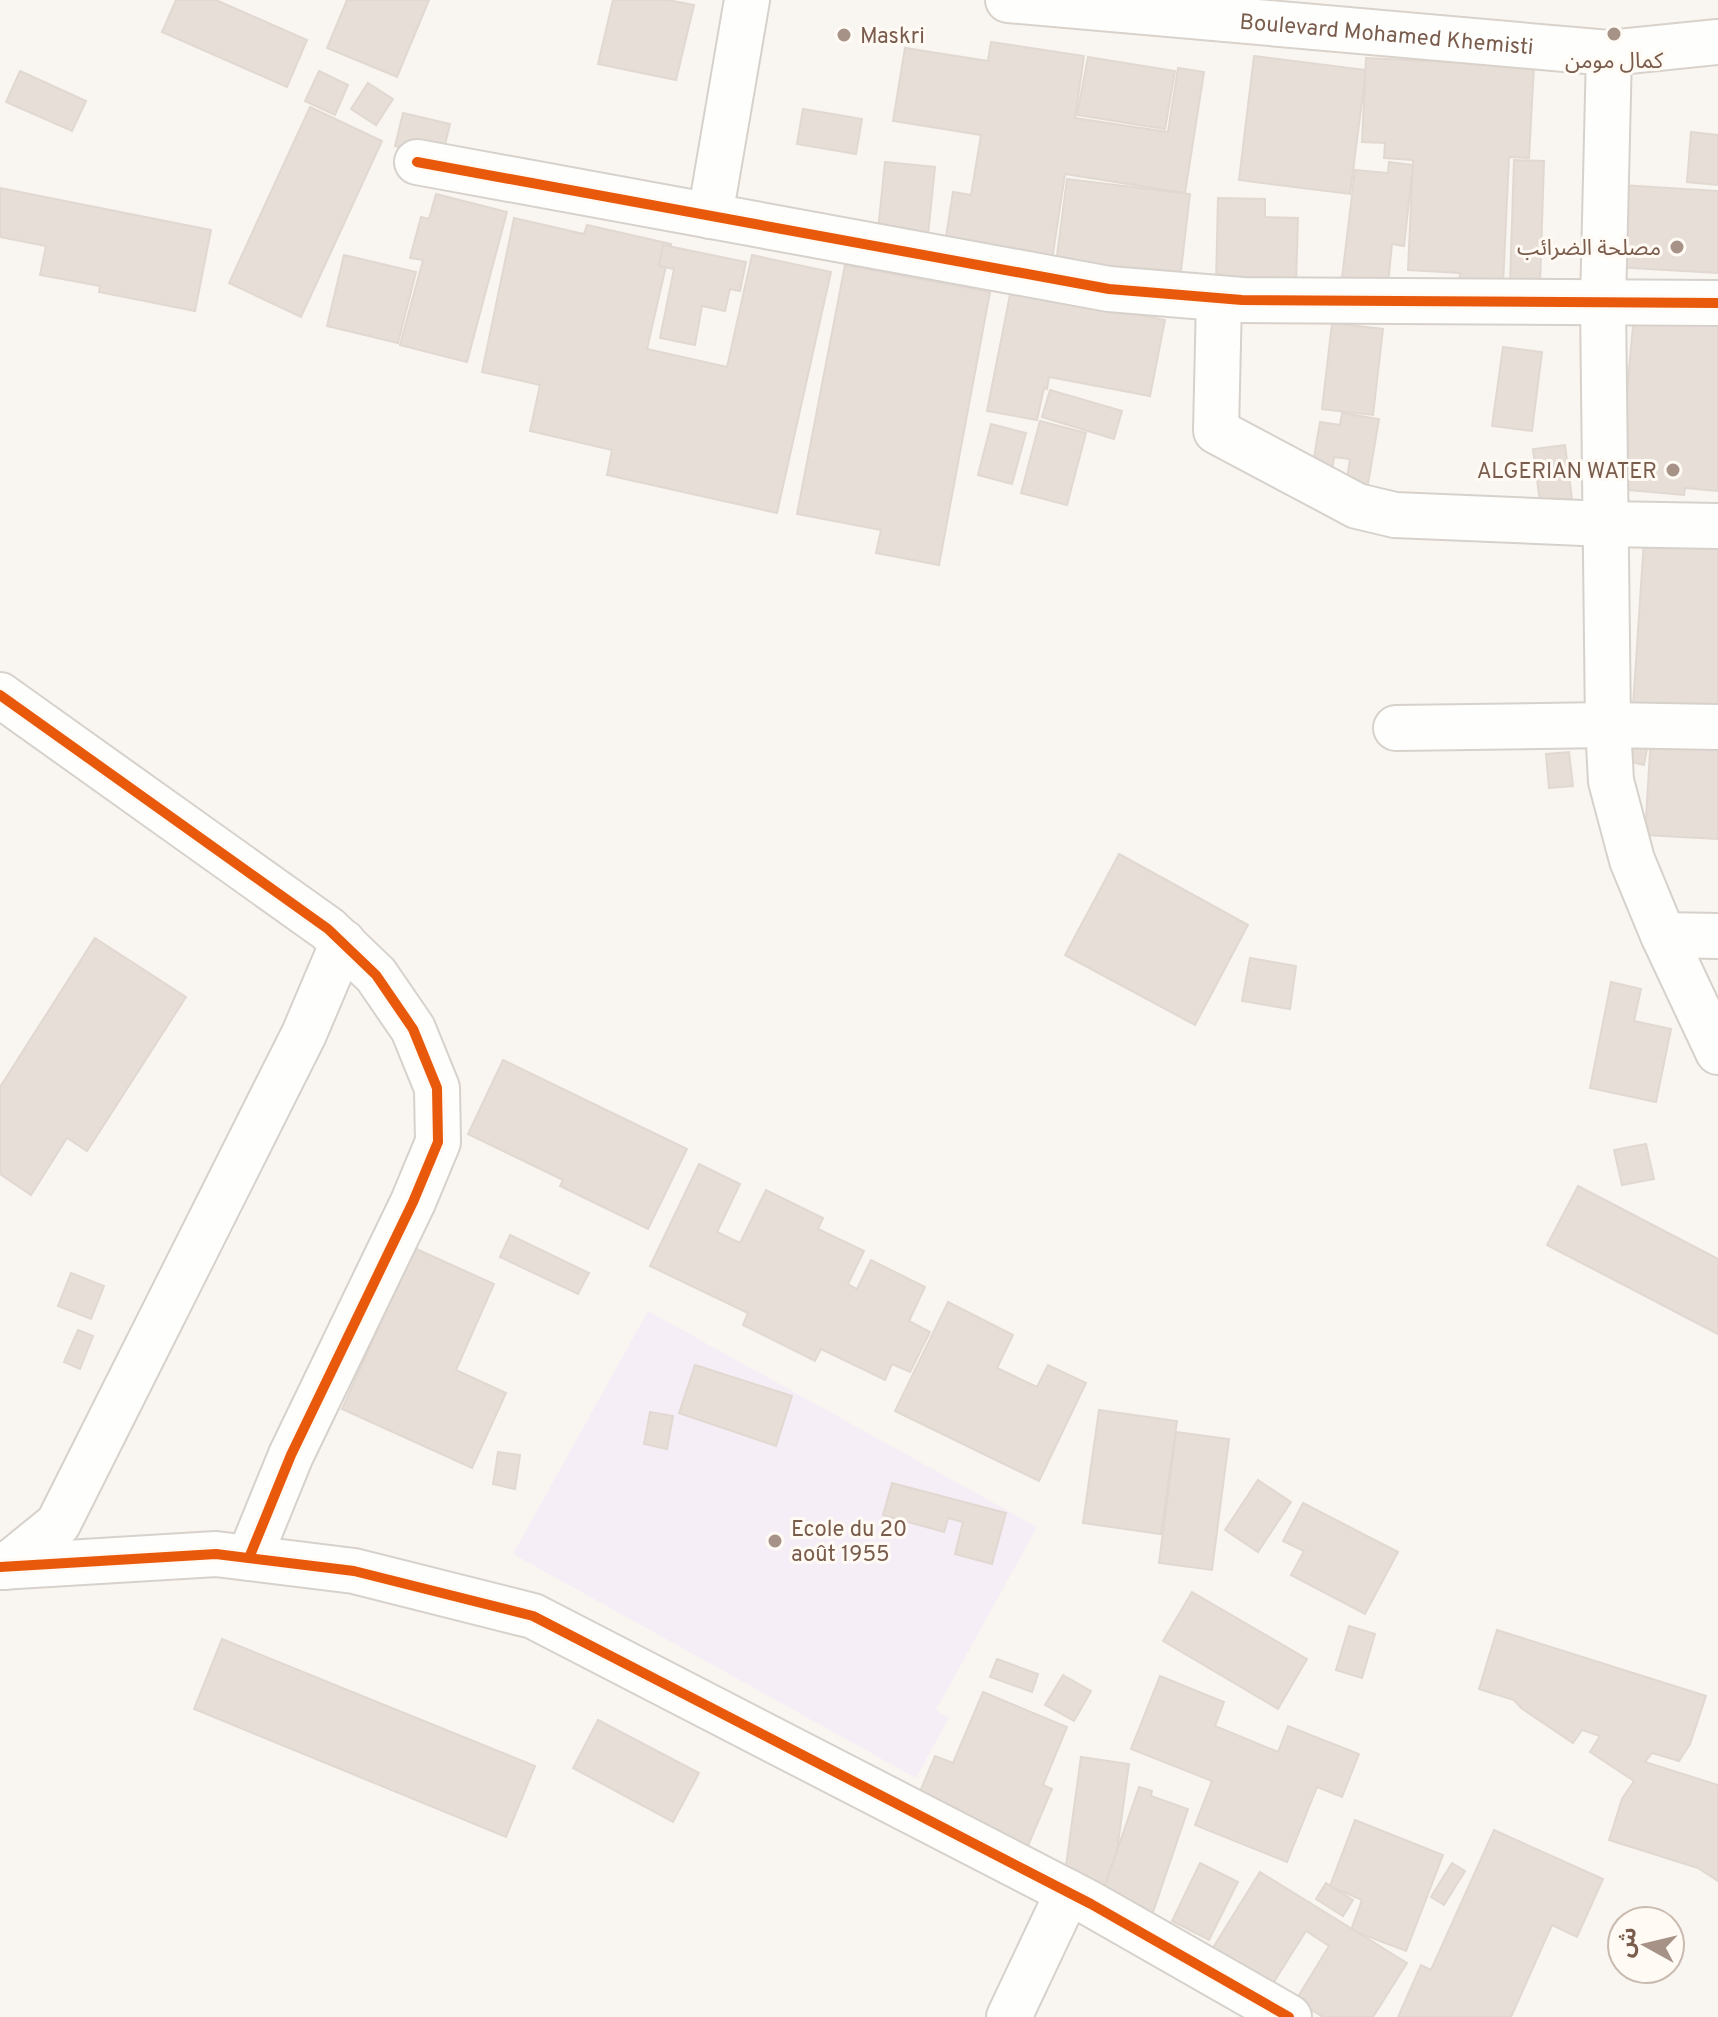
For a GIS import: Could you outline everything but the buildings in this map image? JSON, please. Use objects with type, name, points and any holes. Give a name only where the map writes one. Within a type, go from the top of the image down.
[{"type":"street","points":[[710,216],[747,0]]},
{"type":"street","name":"Boulevard Mohamed Khemisti","points":[[1008,0],[1609,53],[1718,42]]},
{"type":"street","points":[[1609,53],[1603,303],[1611,781],[1632,860],[1718,1052]]},
{"type":"street","points":[[417,162],[1109,289],[1219,299],[1718,303]]},
{"type":"street","points":[[1219,299],[1216,431],[1357,506],[1395,515],[1718,526]]},
{"type":"street","points":[[0,695],[271,887],[343,942],[376,975],[413,1029],[437,1088],[438,1142],[413,1202],[291,1455],[249,1558]]},
{"type":"street","points":[[1396,728],[1718,727]]},
{"type":"street","points":[[1663,935],[1718,936]]},
{"type":"street","points":[[2,1566],[58,1524],[304,1034],[343,942]]},
{"type":"street","points":[[2,1566],[216,1554],[354,1571],[533,1616],[1068,1892],[1289,2017]]},
{"type":"street","points":[[1009,2017],[1068,1892]]},
{"type":"shaded area","name":"Ecole du 20 août 1955","points":[[648,1311],[1037,1527],[936,1710],[949,1718],[916,1778],[513,1554]]},
{"type":"cycle path","points":[[417,162],[1109,289],[1242,300],[1718,303]]},
{"type":"cycle path","points":[[0,695],[328,929],[376,975],[413,1029],[437,1088],[438,1142],[413,1202],[291,1455],[249,1558]]},
{"type":"cycle path","points":[[0,1567],[216,1554],[354,1571],[533,1616],[1091,1904],[1289,2017]]},
{"type":"place","name":"كمال مومن","points":[[1614,34]]},
{"type":"place","name":"Maskri","points":[[844,35]]},
{"type":"place","name":"مصلحة الضرائب","points":[[1677,247]]},
{"type":"place","name":"ALGERIAN WATER","points":[[1673,470]]},
{"type":"place","name":"Ecole du 20 août 1955","points":[[775,1541]]}]
